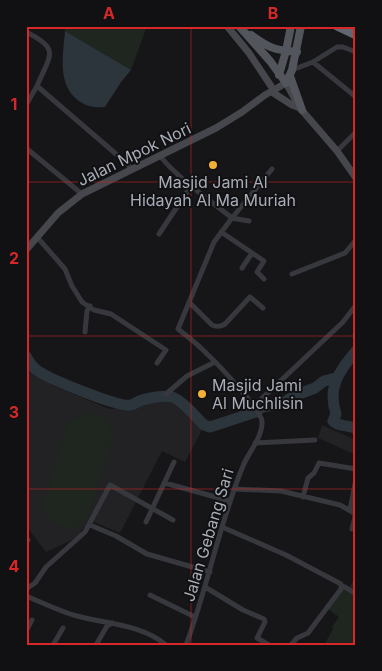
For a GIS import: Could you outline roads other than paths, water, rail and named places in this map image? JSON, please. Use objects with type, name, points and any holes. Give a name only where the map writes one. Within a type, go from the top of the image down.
[{"type":"highway","points":[[337,26],[356,34]]},
{"type":"main road","points":[[227,26],[249,53],[269,91],[301,109]]},
{"type":"main road","points":[[279,74],[291,26]]},
{"type":"main road","points":[[286,83],[297,52],[302,26]]},
{"type":"main road","points":[[240,27],[278,51],[297,52]]},
{"type":"main road","points":[[240,27],[286,83],[301,109],[337,151],[356,178]]},
{"type":"main road","points":[[291,73],[301,109]]},
{"type":"main road","name":"Jalan Mpok Nori","points":[[269,91],[279,74]]},
{"type":"main road","name":"Jalan Mpok Nori","points":[[26,250],[58,213],[82,194],[216,128],[242,112],[269,91],[286,83]]},
{"type":"street","points":[[26,32],[45,42],[50,50],[49,58],[37,86],[26,105]]},
{"type":"street","points":[[291,73],[338,47],[356,52]]},
{"type":"street","points":[[313,62],[356,97]]},
{"type":"street","points":[[37,86],[132,169]]},
{"type":"street","points":[[337,151],[356,132]]},
{"type":"street","points":[[26,148],[82,194]]},
{"type":"street","points":[[160,156],[176,174],[232,218],[249,221]]},
{"type":"street","name":"Jalan Gebang Sari","points":[[186,645],[210,572],[234,488],[255,443],[262,422],[260,414],[215,362],[199,346],[175,328],[189,302],[214,242],[272,169]]},
{"type":"street","points":[[159,234],[191,186]]},
{"type":"street","points":[[221,232],[264,262],[257,272],[264,279]]},
{"type":"street","points":[[37,237],[65,269],[72,286],[82,302],[94,310],[111,314],[166,350],[157,363]]},
{"type":"street","points":[[292,274],[345,253],[356,240]]},
{"type":"street","points":[[242,268],[252,253]]},
{"type":"street","points":[[189,302],[212,325],[221,327],[250,296],[263,308]]},
{"type":"street","points":[[254,407],[343,322],[356,305]]},
{"type":"street","points":[[85,332],[87,311],[90,306]]},
{"type":"street","points":[[166,394],[187,376],[215,362]]},
{"type":"street","points":[[255,443],[315,440]]},
{"type":"street","points":[[146,522],[174,462]]},
{"type":"street","points":[[304,497],[308,478],[319,463],[356,469]]},
{"type":"street","points":[[350,510],[356,479]]},
{"type":"street","points":[[165,483],[230,501]]},
{"type":"street","points":[[26,589],[35,583],[46,567],[82,536],[90,525],[110,485],[173,520]]},
{"type":"street","points":[[234,488],[281,491],[340,506],[354,513],[352,529]]},
{"type":"street","points":[[90,525],[116,536],[147,554],[210,572]]},
{"type":"street","points":[[222,527],[286,555],[356,594]]},
{"type":"street","points":[[291,645],[297,638],[308,634],[342,586]]},
{"type":"street","points":[[205,587],[243,610],[264,619],[265,622],[257,638],[268,645]]},
{"type":"street","points":[[150,595],[195,617]]},
{"type":"street","points":[[26,596],[79,617],[112,623],[150,635],[166,645]]},
{"type":"street","points":[[26,631],[32,620]]},
{"type":"street","points":[[96,645],[107,626],[112,623]]},
{"type":"street","points":[[53,645],[63,628]]},
{"type":"waterway","points":[[356,351],[336,380],[333,396],[336,414],[333,421],[356,429]]},
{"type":"waterway","points":[[26,356],[34,368],[45,375],[113,402],[131,405],[149,398],[172,397],[185,405],[204,425],[210,427],[256,412]]},
{"type":"waterway","points":[[258,410],[262,407],[281,404],[296,395],[315,388],[324,381],[336,378]]},
{"type":"place","name":"Masjid Jami Al Hidayah Al Ma Muriah","points":[[213,165]]},
{"type":"place","name":"Masjid Jami Al Muchlisin","points":[[202,394]]}]
